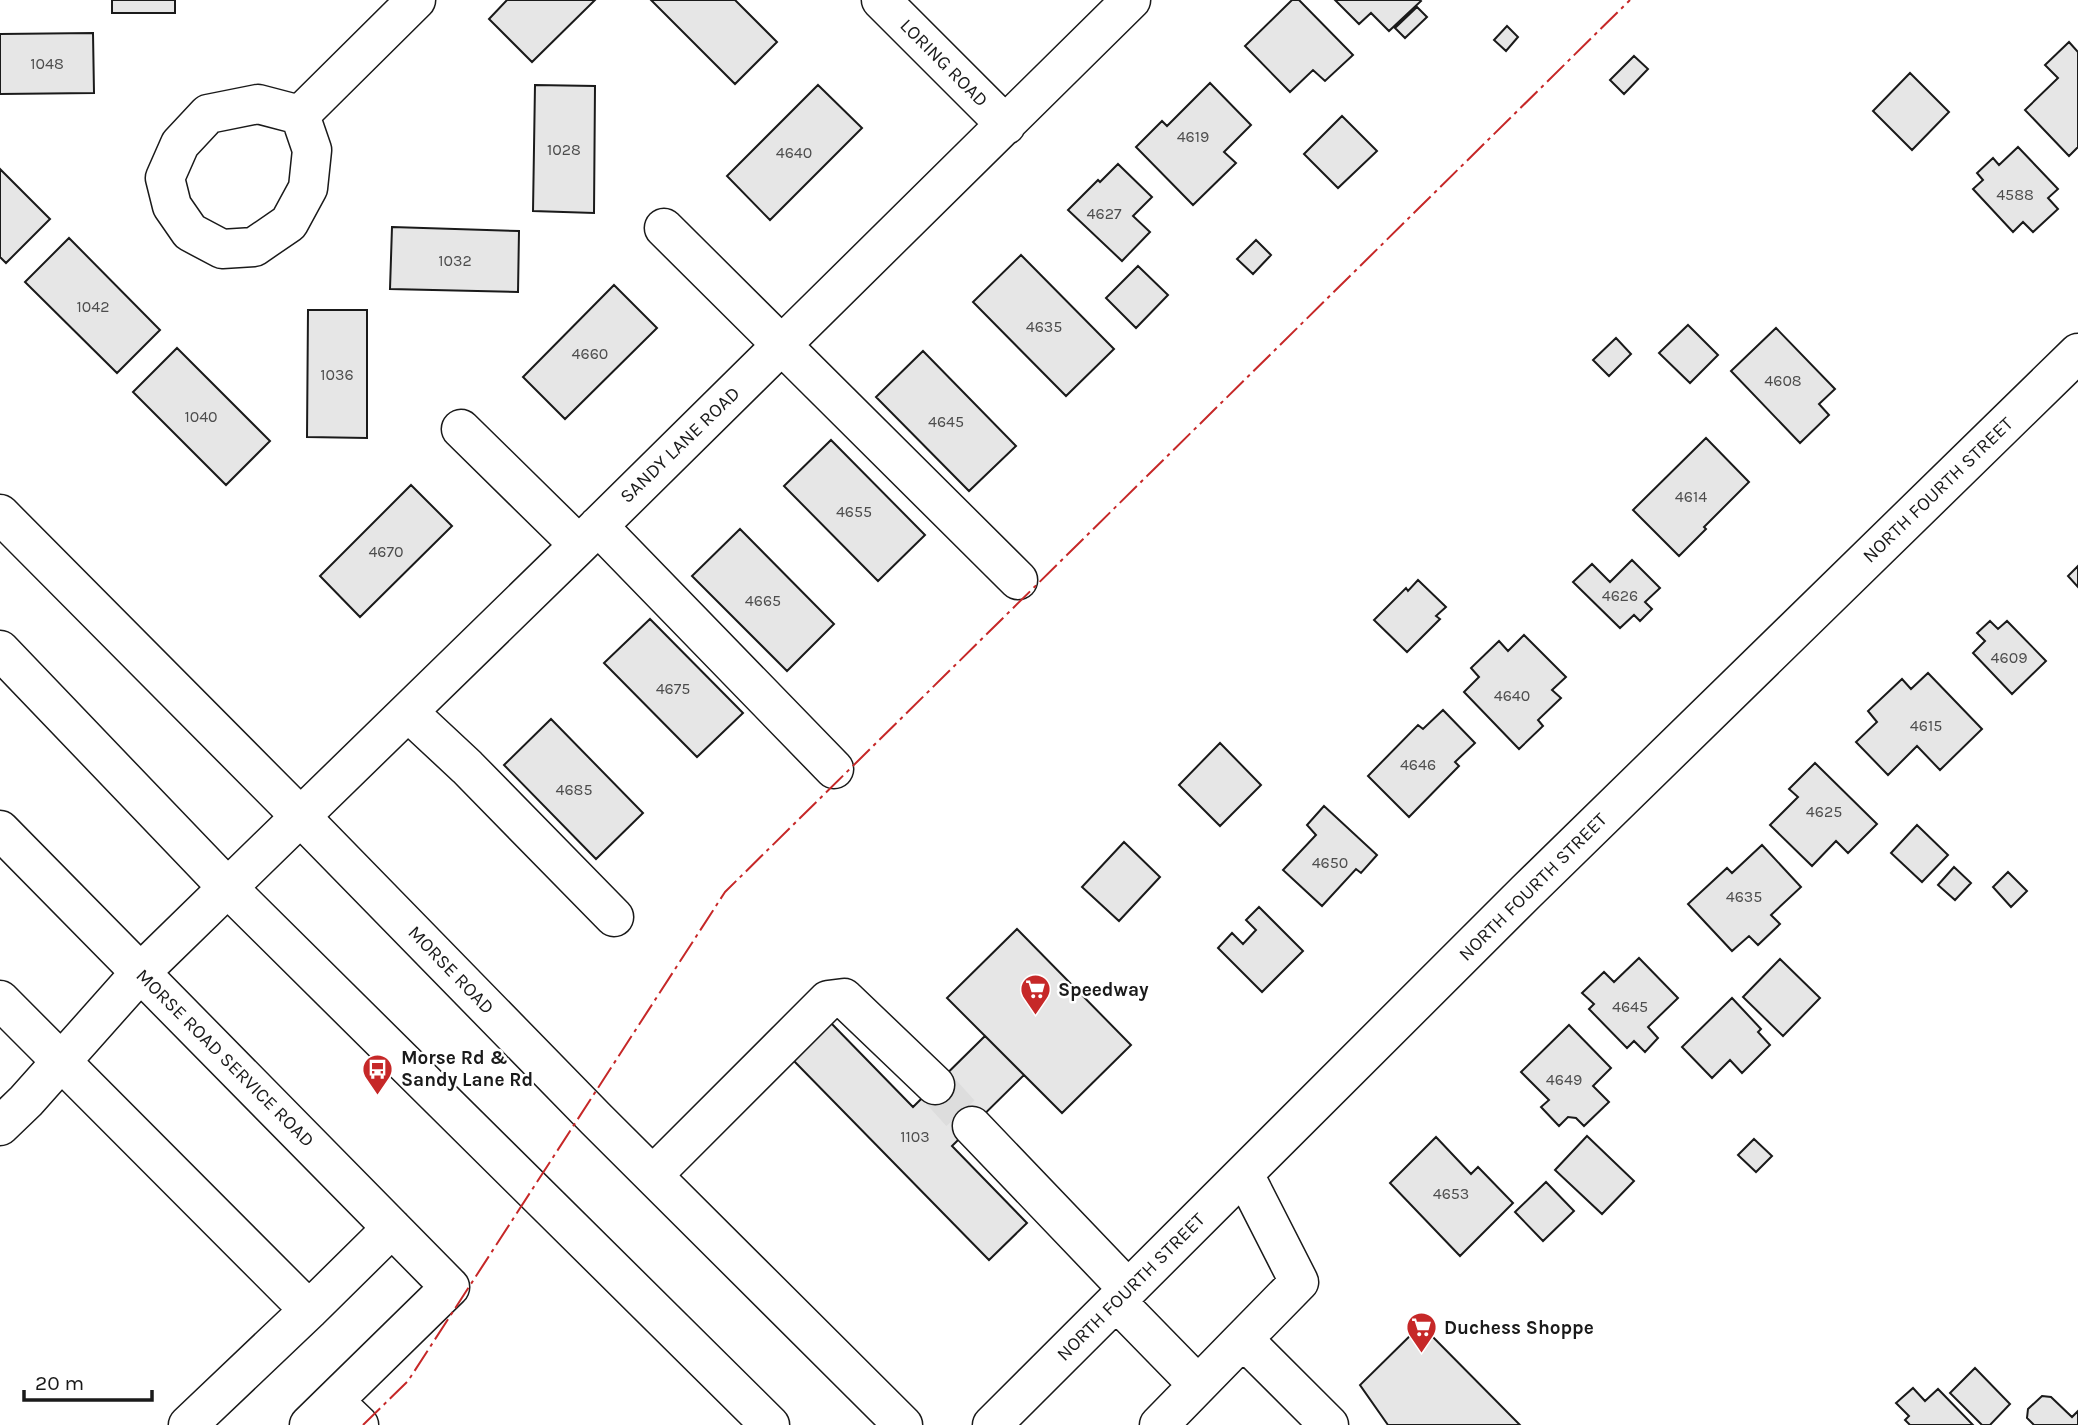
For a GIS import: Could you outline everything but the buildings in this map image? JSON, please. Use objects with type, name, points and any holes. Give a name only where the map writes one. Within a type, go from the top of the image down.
[{"type":"street","points":[[300,115],[416,0]]},
{"type":"street","name":"LORING ROAD","points":[[881,0],[1006,125]]},
{"type":"street","name":"SANDY LANE ROAD","points":[[0,1126],[140,973],[783,345],[1131,0]]},
{"type":"street","points":[[664,228],[1018,580]]},
{"type":"street","name":"NORTH FOURTH STREET","points":[[992,1425],[1526,892],[2078,353]]},
{"type":"street","points":[[461,429],[589,535],[834,768]]},
{"type":"street","name":"MORSE ROAD","points":[[0,514],[903,1425]]},
{"type":"street","points":[[0,650],[227,887],[771,1425]]},
{"type":"street","points":[[408,712],[467,767],[614,917]]},
{"type":"street","name":"MORSE ROAD SERVICE ROAD","points":[[0,830],[450,1287],[334,1417]]},
{"type":"street","points":[[653,1175],[828,1000],[844,998],[935,1085]]},
{"type":"street","points":[[0,1000],[309,1310]]},
{"type":"street","points":[[972,1126],[1199,1385]]},
{"type":"street","points":[[1159,1425],[1299,1282],[1244,1174]]},
{"type":"street","points":[[188,1425],[393,1228]]},
{"type":"street","points":[[1243,1339],[1329,1425]]},
{"type":"tunnel","points":[[935,1085],[972,1126]]},
{"type":"power","points":[[363,1425],[408,1381],[725,892],[1630,0]]},
{"type":"place","name":"Speedway","points":[[1035,1017]]},
{"type":"place","name":"Morse Rd & Sandy Lane Rd","points":[[378,1096]]},
{"type":"place","name":"Duchess Shoppe","points":[[1421,1355]]}]
